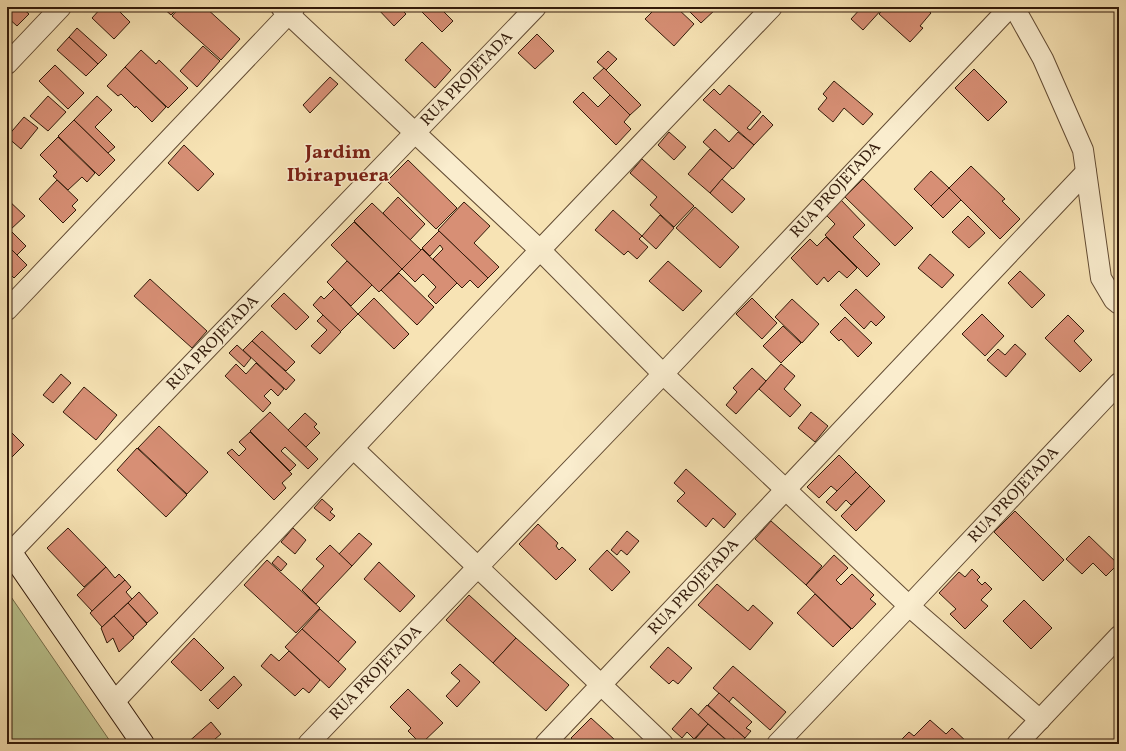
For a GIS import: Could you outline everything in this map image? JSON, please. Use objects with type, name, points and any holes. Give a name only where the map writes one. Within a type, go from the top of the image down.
[{"type":"main road","points":[[9,550],[143,744]]},
{"type":"street","points":[[7,64],[61,7]]},
{"type":"street","name":"RUA PROJETADA","points":[[9,550],[536,7]]},
{"type":"street","points":[[114,702],[540,250],[772,7]]},
{"type":"street","name":"RUA PROJETADA","points":[[308,744],[663,374],[1010,7]]},
{"type":"street","points":[[1014,7],[1043,59],[1083,150],[1101,278],[1114,300],[1119,304]]},
{"type":"street","name":"RUA PROJETADA","points":[[7,310],[288,9],[415,133],[540,250],[663,374],[909,606],[1040,720]]},
{"type":"street","name":"RUA PROJETADA","points":[[545,744],[1086,172]]},
{"type":"street","name":"RUA PROJETADA","points":[[777,744],[1119,383]]},
{"type":"street","points":[[354,449],[663,744]]},
{"type":"street","points":[[1017,744],[1119,636]]},
{"type":"green space","points":[[7,591],[112,744],[7,744]]},
{"type":"building","points":[[14,7],[21,7],[29,14],[17,26],[7,17]]},
{"type":"building","points":[[102,7],[115,7],[130,22],[114,39],[92,18]]},
{"type":"building","points":[[162,7],[179,7],[171,15]]},
{"type":"building","points":[[180,7],[205,7],[240,39],[221,60],[172,16]]},
{"type":"building","points":[[376,7],[399,7],[406,14],[394,26]]},
{"type":"building","points":[[417,7],[439,7],[453,21],[442,32]]},
{"type":"building","points":[[650,7],[676,7],[694,24],[674,46],[645,19],[652,12],[648,9]]},
{"type":"building","points":[[685,7],[716,7],[717,8],[701,23]]},
{"type":"building","points":[[862,7],[883,8],[863,30],[851,19]]},
{"type":"building","points":[[885,7],[924,7],[931,13],[920,26],[923,28],[910,42],[879,14]]},
{"type":"building","points":[[77,28],[107,55],[98,64],[69,37]]},
{"type":"building","points":[[537,34],[554,51],[535,69],[518,53]]},
{"type":"building","points":[[69,37],[98,64],[86,76],[57,50]]},
{"type":"building","points":[[422,42],[451,70],[435,88],[405,60]]},
{"type":"building","points":[[203,46],[220,61],[197,87],[180,71]]},
{"type":"building","points":[[141,50],[156,64],[159,60],[188,88],[168,108],[125,67]]},
{"type":"building","points":[[608,51],[617,59],[606,70],[597,62]]},
{"type":"building","points":[[55,65],[84,93],[68,109],[39,81]]},
{"type":"building","points":[[125,67],[166,107],[152,122],[121,94],[118,96],[107,86]]},
{"type":"building","points":[[604,68],[641,105],[630,115],[593,78]]},
{"type":"building","points":[[974,69],[1007,102],[988,121],[955,88]]},
{"type":"building","points":[[330,77],[338,84],[310,113],[303,105]]},
{"type":"building","points":[[834,81],[873,114],[863,125],[844,108],[833,122],[818,109],[827,98],[823,94]]},
{"type":"building","points":[[729,85],[761,112],[747,128],[750,130],[763,115],[773,125],[754,145],[703,100],[714,89],[720,95]]},
{"type":"building","points":[[583,92],[598,107],[610,95],[630,115],[624,122],[631,129],[616,145],[573,102]]},
{"type":"building","points":[[48,96],[66,112],[48,131],[30,116]]},
{"type":"building","points":[[97,96],[112,110],[95,127],[115,147],[108,153],[74,120]]},
{"type":"building","points":[[24,117],[38,128],[21,149],[7,137]]},
{"type":"building","points":[[74,120],[115,160],[99,176],[58,136]]},
{"type":"building","points":[[715,129],[729,142],[738,132],[754,145],[733,169],[703,142]]},
{"type":"building","points":[[669,132],[686,147],[674,160],[658,145]]},
{"type":"building","points":[[58,137],[95,173],[87,182],[82,177],[68,190],[53,176],[57,172],[40,155]]},
{"type":"building","points":[[184,145],[214,174],[198,191],[168,163]]},
{"type":"building","points":[[710,149],[732,168],[710,193],[688,174]]},
{"type":"building","points":[[642,159],[694,206],[674,227],[650,205],[657,197],[630,173]]},
{"type":"building","points":[[408,160],[457,208],[436,229],[387,181]]},
{"type":"building","points":[[971,166],[1005,199],[1002,201],[1020,219],[1000,239],[949,188]]},
{"type":"building","points":[[931,171],[949,188],[931,206],[914,189]]},
{"type":"building","points":[[722,179],[745,199],[732,213],[710,193]]},
{"type":"building","points":[[863,179],[913,228],[895,246],[845,197]]},
{"type":"building","points":[[57,180],[78,200],[72,206],[76,210],[63,223],[39,199]]},
{"type":"building","points":[[949,188],[961,200],[943,218],[931,206]]},
{"type":"building","points":[[398,197],[425,224],[410,240],[383,213]]},
{"type":"building","points":[[7,199],[25,216],[10,230],[26,246],[17,255],[7,245]]},
{"type":"building","points":[[841,200],[865,225],[853,237],[880,264],[867,277],[825,235],[835,224],[826,215]]},
{"type":"building","points":[[464,202],[490,226],[474,243],[499,267],[488,278],[438,230]]},
{"type":"building","points":[[372,203],[421,250],[402,269],[354,221]]},
{"type":"building","points":[[695,207],[739,247],[720,268],[676,228]]},
{"type":"building","points":[[613,210],[642,236],[639,239],[648,247],[637,259],[628,251],[624,255],[595,230]]},
{"type":"building","points":[[660,215],[674,228],[656,249],[642,236]]},
{"type":"building","points":[[968,216],[985,233],[969,248],[952,232]]},
{"type":"building","points":[[354,222],[402,269],[379,292],[331,245]]},
{"type":"building","points":[[439,231],[488,278],[478,288],[470,280],[462,288],[433,259],[443,249],[440,245],[430,256],[422,248]]},
{"type":"building","points":[[826,237],[857,268],[847,278],[839,271],[828,282],[824,277],[817,285],[791,258],[810,239],[817,246]]},
{"type":"building","points":[[7,245],[27,265],[14,278],[7,271]]},
{"type":"building","points":[[422,249],[457,283],[436,304],[428,296],[436,287],[423,274],[415,282],[402,269]]},
{"type":"building","points":[[930,254],[954,275],[942,288],[918,268]]},
{"type":"building","points":[[347,261],[372,285],[351,306],[327,282]]},
{"type":"building","points":[[668,261],[702,291],[683,311],[649,281]]},
{"type":"building","points":[[1020,271],[1045,295],[1032,308],[1008,283]]},
{"type":"building","points":[[399,273],[434,307],[417,325],[381,290]]},
{"type":"building","points":[[150,279],[207,331],[192,348],[134,296]]},
{"type":"building","points":[[334,289],[358,314],[340,332],[313,305],[321,296],[324,299]]},
{"type":"building","points":[[856,289],[885,317],[876,326],[871,321],[864,329],[840,305]]},
{"type":"building","points":[[284,293],[309,317],[296,330],[271,306]]},
{"type":"building","points":[[374,298],[409,334],[394,349],[358,314]]},
{"type":"building","points":[[752,298],[777,323],[762,339],[736,314]]},
{"type":"building","points":[[792,299],[819,324],[802,343],[775,317]]},
{"type":"building","points":[[982,314],[1004,336],[985,356],[962,334]]},
{"type":"building","points":[[323,315],[341,332],[320,354],[311,346],[327,330],[317,321]]},
{"type":"building","points":[[1068,315],[1084,331],[1074,341],[1092,360],[1080,372],[1045,338]]},
{"type":"building","points":[[845,317],[872,343],[858,357],[841,339],[839,341],[830,332]]},
{"type":"building","points":[[783,326],[801,343],[781,363],[763,346]]},
{"type":"building","points":[[262,331],[295,362],[286,371],[252,341]]},
{"type":"building","points":[[252,341],[295,380],[286,390],[243,350]]},
{"type":"building","points":[[1015,344],[1026,354],[1006,377],[987,360],[998,349],[1005,355]]},
{"type":"building","points":[[237,345],[251,358],[244,367],[229,353]]},
{"type":"building","points":[[256,363],[284,389],[278,396],[271,389],[264,396],[271,403],[263,412],[225,376],[236,364],[246,374]]},
{"type":"building","points":[[781,364],[795,376],[784,389],[801,405],[790,417],[759,389]]},
{"type":"building","points":[[752,368],[766,381],[736,414],[726,405],[737,392],[733,388]]},
{"type":"building","points":[[61,374],[71,383],[53,403],[43,395]]},
{"type":"building","points":[[84,387],[117,415],[96,440],[63,412]]},
{"type":"building","points":[[270,412],[318,459],[308,469],[285,447],[281,451],[296,465],[290,471],[250,431]]},
{"type":"building","points":[[811,412],[828,426],[815,442],[798,428]]},
{"type":"building","points":[[305,413],[317,424],[314,427],[320,433],[306,447],[288,430]]},
{"type":"building","points":[[159,426],[208,472],[187,494],[138,448]]},
{"type":"building","points":[[9,430],[24,445],[7,462],[7,431]]},
{"type":"building","points":[[250,432],[292,474],[282,483],[286,488],[274,500],[227,453],[232,449],[239,456],[246,449],[239,442]]},
{"type":"building","points":[[137,448],[187,495],[166,517],[117,470]]},
{"type":"building","points":[[839,455],[856,472],[837,491],[831,486],[819,498],[807,487]]},
{"type":"building","points":[[686,469],[736,514],[724,528],[713,518],[706,527],[677,501],[685,493],[674,483]]},
{"type":"building","points":[[856,472],[870,486],[851,505],[846,500],[836,511],[826,502]]},
{"type":"building","points":[[870,486],[885,501],[856,531],[841,516]]},
{"type":"building","points":[[322,499],[333,509],[330,512],[335,516],[330,521],[314,508]]},
{"type":"building","points":[[1015,511],[1064,560],[1043,581],[994,532]]},
{"type":"building","points":[[771,521],[822,566],[806,585],[755,539]]},
{"type":"building","points":[[538,524],[558,543],[556,546],[559,550],[562,547],[576,560],[556,580],[519,544]]},
{"type":"building","points":[[68,528],[106,567],[84,587],[47,548]]},
{"type":"building","points":[[293,528],[306,540],[295,554],[281,542]]},
{"type":"building","points":[[627,531],[639,541],[627,555],[621,550],[617,555],[611,550]]},
{"type":"building","points":[[359,533],[372,544],[352,566],[339,554]]},
{"type":"building","points":[[1089,536],[1118,564],[1106,576],[1093,563],[1082,574],[1066,559]]},
{"type":"building","points":[[330,545],[352,566],[316,604],[302,590],[324,566],[316,559]]},
{"type":"building","points":[[607,550],[630,572],[612,591],[589,569]]},
{"type":"building","points":[[834,555],[848,568],[836,580],[841,585],[852,574],[874,595],[870,599],[876,604],[852,629],[806,585]]},
{"type":"building","points":[[278,556],[287,564],[281,571],[272,563]]},
{"type":"building","points":[[267,560],[320,608],[296,633],[244,585]]},
{"type":"building","points":[[379,562],[415,596],[400,612],[364,579]]},
{"type":"building","points":[[106,567],[115,578],[119,574],[125,580],[92,611],[77,595]]},
{"type":"building","points":[[972,569],[980,577],[977,580],[982,585],[985,582],[992,589],[981,600],[988,606],[965,629],[950,614],[956,609],[939,593],[959,572],[965,577]]},
{"type":"building","points":[[125,580],[131,587],[126,592],[132,599],[102,627],[90,613]]},
{"type":"building","points":[[717,584],[748,611],[753,605],[773,623],[750,650],[698,605]]},
{"type":"building","points":[[139,592],[158,613],[147,623],[128,603]]},
{"type":"building","points":[[815,594],[851,629],[833,647],[797,613]]},
{"type":"building","points":[[469,595],[516,638],[493,663],[446,620]]},
{"type":"building","points":[[1024,600],[1052,628],[1031,649],[1003,621]]},
{"type":"building","points":[[128,603],[147,624],[133,637],[114,616]]},
{"type":"building","points":[[320,609],[356,642],[338,662],[302,629]]},
{"type":"building","points":[[114,616],[134,638],[119,652],[113,638],[107,643],[101,628]]},
{"type":"building","points":[[302,629],[346,669],[329,688],[285,647]]},
{"type":"building","points":[[194,638],[224,668],[201,691],[171,662]]},
{"type":"building","points":[[516,638],[569,685],[546,711],[493,663]]},
{"type":"building","points":[[668,647],[692,668],[678,684],[673,680],[669,684],[650,667]]},
{"type":"building","points":[[289,651],[320,680],[309,693],[303,688],[295,696],[261,666],[271,654],[279,661]]},
{"type":"building","points":[[460,664],[480,682],[457,707],[446,696],[460,681],[451,673]]},
{"type":"building","points":[[733,666],[786,712],[770,730],[733,697],[729,702],[713,688]]},
{"type":"building","points":[[234,676],[242,685],[218,709],[209,700]]},
{"type":"building","points":[[408,689],[443,723],[421,744],[408,731],[411,728],[390,707]]},
{"type":"building","points":[[719,693],[752,722],[746,728],[751,731],[745,738],[708,705]]},
{"type":"building","points":[[707,705],[745,738],[740,744],[733,739],[730,743],[698,715]]},
{"type":"building","points":[[691,708],[708,724],[694,739],[687,732],[682,738],[672,729]]},
{"type":"building","points":[[591,718],[615,740],[611,744],[577,744],[571,738]]},
{"type":"building","points":[[930,720],[946,734],[952,728],[969,744],[897,744],[909,732],[914,736]]},
{"type":"building","points":[[211,722],[221,734],[209,744],[186,744]]},
{"type":"building","points":[[708,724],[725,739],[721,744],[691,744]]},
{"type":"district","name":"Jardim Ibirapuera","points":[[338,164]]}]
